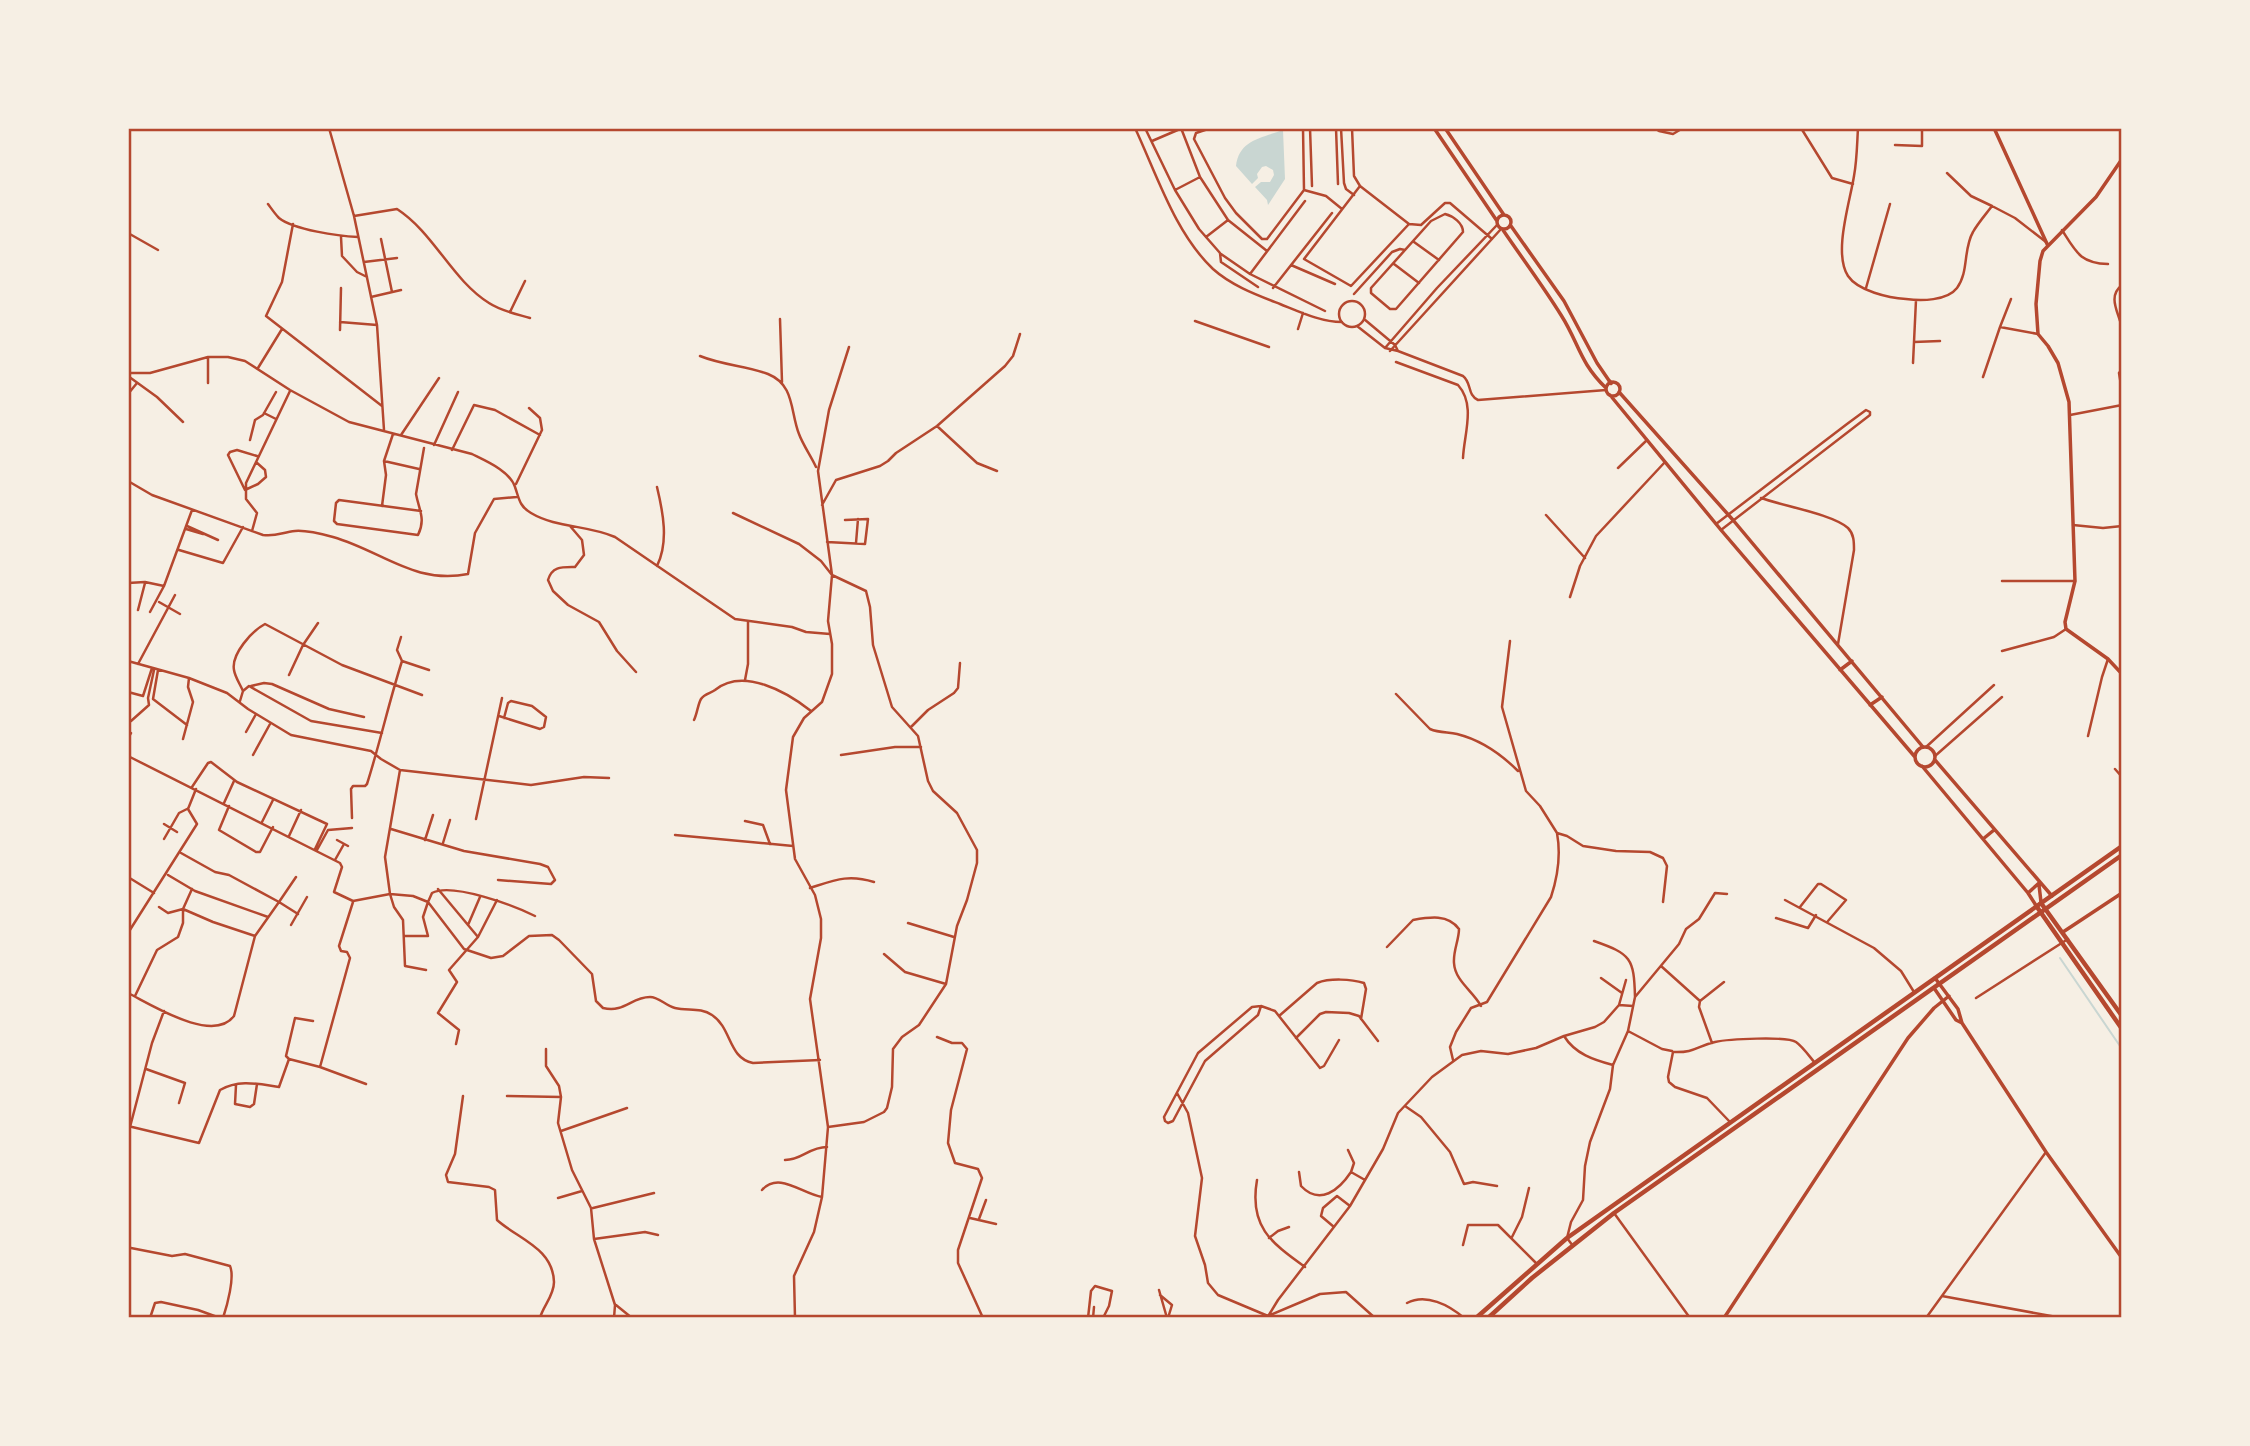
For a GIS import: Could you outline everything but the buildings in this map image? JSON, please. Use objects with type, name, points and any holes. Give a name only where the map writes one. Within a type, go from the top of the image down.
[{"type":"main road","points":[[1476,1318],[1567,1238],[2122,846]]},
{"type":"main road","points":[[1488,1318],[1532,1278],[1614,1213],[2122,855]]},
{"type":"main road","points":[[2039,905],[2057,936],[2122,1030]]},
{"type":"main road","points":[[2044,912],[2063,932],[2122,1016]]},
{"type":"main road","points":[[1760,1101],[1765,1108]]},
{"type":"street","points":[[323,128],[331,133]]},
{"type":"street","points":[[328,128],[354,216],[377,325],[384,430]]},
{"type":"street","points":[[1135,128],[1190,243],[1215,270],[1240,288],[1328,322],[1357,326],[1390,351],[1398,351],[1463,376],[1467,378],[1475,399]]},
{"type":"street","points":[[1145,128],[1175,190],[1205,237],[1220,253],[1273,288],[1325,311]]},
{"type":"street","points":[[1152,141],[1180,128],[1200,177],[1228,220],[1267,251]]},
{"type":"street","points":[[1210,128],[1196,133],[1194,139],[1225,198],[1262,239],[1267,239],[1304,190],[1303,128]]},
{"type":"street","points":[[1310,128],[1312,186]]},
{"type":"street","points":[[1336,128],[1338,184]]},
{"type":"street","points":[[1341,128],[1343,183],[1354,195]]},
{"type":"street","points":[[1352,128],[1354,176],[1360,186],[1409,224],[1421,225],[1448,202],[1492,239]]},
{"type":"street","points":[[1434,128],[1563,317],[1583,360],[1594,376],[2039,905]]},
{"type":"street","points":[[1445,128],[1504,215],[1511,219],[1511,226],[1564,301],[1597,363],[1611,382],[1618,386],[1619,392],[1733,520],[1925,747],[1932,750],[1935,758],[1994,830],[2052,896]]},
{"type":"street","points":[[1654,128],[1673,134],[1684,128]]},
{"type":"street","points":[[1801,128],[1832,178],[1853,184]]},
{"type":"street","points":[[1858,128],[1853,184],[1842,240],[1843,259],[1850,278],[1866,288],[1890,297],[1916,300],[1950,294],[1958,287],[1964,273],[1973,232],[1992,206]]},
{"type":"street","points":[[1895,145],[1922,146],[1922,128]]},
{"type":"street","points":[[1994,128],[2047,244]]},
{"type":"street","points":[[2122,159],[2096,197],[2047,244],[2040,261],[2036,304],[2038,334],[2057,362],[2066,387],[2070,415],[2075,581],[2065,622],[2066,629],[2108,659],[2122,674]]},
{"type":"street","points":[[1947,173],[1971,196],[2015,218],[2047,244]]},
{"type":"street","points":[[1175,190],[1200,177]]},
{"type":"street","points":[[1357,326],[1364,319],[1364,308],[1355,301],[1352,287],[1304,259],[1360,186]]},
{"type":"street","points":[[1304,190],[1326,196],[1342,209]]},
{"type":"street","points":[[1250,274],[1306,201]]},
{"type":"street","points":[[268,204],[279,218],[293,224],[341,236],[358,237]]},
{"type":"street","points":[[1866,288],[1890,204]]},
{"type":"street","points":[[354,216],[397,209],[411,220],[481,297],[510,312],[530,318]]},
{"type":"street","points":[[1273,288],[1332,213]]},
{"type":"street","points":[[1445,214],[1453,217],[1464,229],[1419,284],[1396,309],[1390,310],[1370,290],[1406,250],[1437,216],[1445,214]]},
{"type":"street","points":[[1390,351],[1492,239],[1504,215]]},
{"type":"street","points":[[1205,237],[1228,220]]},
{"type":"street","points":[[293,224],[282,282],[266,316],[382,406]]},
{"type":"street","points":[[1352,287],[1409,224]]},
{"type":"street","points":[[1385,348],[1488,235],[1499,226],[1511,226]]},
{"type":"street","points":[[2062,230],[2074,249],[2088,262],[2108,264]]},
{"type":"street","points":[[128,233],[158,250]]},
{"type":"street","points":[[341,236],[342,257],[357,272],[367,277]]},
{"type":"street","points":[[381,239],[392,292]]},
{"type":"street","points":[[1414,242],[1439,260]]},
{"type":"street","points":[[1354,294],[1392,252],[1406,250]]},
{"type":"street","points":[[1220,253],[1221,262],[1259,286],[1255,294]]},
{"type":"street","points":[[364,262],[397,258]]},
{"type":"street","points":[[1394,264],[1419,284]]},
{"type":"street","points":[[1292,265],[1335,284]]},
{"type":"street","points":[[510,312],[525,281]]},
{"type":"street","points":[[2120,321],[2114,299],[2117,289],[2122,285]]},
{"type":"street","points":[[340,330],[341,288]]},
{"type":"street","points":[[1437,288],[1443,293]]},
{"type":"street","points":[[371,297],[401,290]]},
{"type":"street","points":[[1983,377],[2011,299]]},
{"type":"street","points":[[1913,363],[1916,300]]},
{"type":"street","points":[[1342,322],[1340,309],[1346,302],[1355,301]]},
{"type":"street","points":[[1298,329],[1303,313]]},
{"type":"street","points":[[780,319],[782,382]]},
{"type":"street","points":[[1364,319],[1391,341],[1398,351]]},
{"type":"street","points":[[1195,321],[1269,347]]},
{"type":"street","points":[[340,322],[377,325]]},
{"type":"street","points":[[2000,327],[2038,334]]},
{"type":"street","points":[[258,368],[282,328]]},
{"type":"street","points":[[822,505],[836,480],[880,467],[937,426],[1004,366],[1013,356],[1020,334]]},
{"type":"street","points":[[1914,342],[1940,341]]},
{"type":"street","points":[[795,1318],[794,1276],[814,1232],[822,1197],[828,1127],[810,999],[821,938],[821,919],[815,895],[795,859],[786,790],[791,744],[804,718],[822,702],[832,674],[828,611],[832,575],[818,471],[830,410],[849,347]]},
{"type":"street","points":[[700,356],[716,363],[768,374],[782,382],[790,394],[799,434],[818,471]]},
{"type":"street","points":[[208,357],[208,383]]},
{"type":"street","points":[[128,375],[150,373],[208,357],[228,357],[245,361],[290,390],[349,422],[472,454],[488,461],[515,485]]},
{"type":"street","points":[[1396,362],[1458,385],[1469,401],[1463,458]]},
{"type":"street","points":[[2122,369],[2119,373],[2122,391]]},
{"type":"street","points":[[128,375],[157,397],[183,422]]},
{"type":"street","points":[[401,435],[439,378]]},
{"type":"street","points":[[1606,389],[1611,382]]},
{"type":"street","points":[[128,394],[137,383]]},
{"type":"street","points":[[1469,401],[1606,389]]},
{"type":"street","points":[[245,490],[257,456],[290,390]]},
{"type":"street","points":[[250,440],[255,419],[264,413],[276,392]]},
{"type":"street","points":[[435,445],[458,392]]},
{"type":"street","points":[[1610,395],[1619,392]]},
{"type":"street","points":[[452,450],[474,405],[495,410],[540,435]]},
{"type":"street","points":[[2070,415],[2122,405]]},
{"type":"street","points":[[528,408],[540,418],[543,427],[515,485],[521,506],[534,515],[614,537],[735,619],[830,634]]},
{"type":"street","points":[[1716,524],[1847,424],[1866,411],[1870,412],[1870,415],[1721,530]]},
{"type":"street","points":[[264,413],[276,419]]},
{"type":"street","points":[[1847,424],[1851,429]]},
{"type":"street","points":[[937,426],[977,463],[997,471]]},
{"type":"street","points":[[383,506],[386,475],[384,461],[393,433]]},
{"type":"street","points":[[1618,468],[1647,440]]},
{"type":"street","points":[[421,511],[337,500],[334,522],[419,534],[423,522],[421,511],[416,494],[424,448]]},
{"type":"street","points":[[252,531],[257,513],[246,499],[245,490],[228,455],[237,450],[257,456]]},
{"type":"street","points":[[245,490],[266,477],[265,470],[255,461]]},
{"type":"street","points":[[384,461],[419,469]]},
{"type":"street","points":[[1570,597],[1596,536],[1665,461]]},
{"type":"street","points":[[128,481],[152,495],[252,531],[274,537],[292,531],[325,535],[386,558],[406,570],[434,576],[468,574],[475,533],[494,499],[517,497]]},
{"type":"street","points":[[657,487],[661,504],[664,551],[657,566]]},
{"type":"street","points":[[1761,498],[1832,520],[1848,528],[1852,535],[1854,550],[1838,645]]},
{"type":"street","points":[[150,612],[179,550],[192,510]]},
{"type":"street","points":[[733,513],[799,544],[821,561],[832,575],[866,590],[873,645],[892,707],[918,736],[921,758],[933,790],[957,813],[976,850],[977,863],[954,937],[946,984],[919,1025],[902,1037],[894,1049],[891,1056],[891,1091],[884,1112],[864,1122],[828,1127]]},
{"type":"street","points":[[1546,515],[1585,558]]},
{"type":"street","points":[[856,543],[858,519]]},
{"type":"street","points":[[827,542],[865,544],[869,520],[845,520]]},
{"type":"street","points":[[567,524],[582,540],[584,555],[575,566],[558,568],[550,574],[548,580],[552,591],[568,605],[599,622],[617,651],[636,672]]},
{"type":"street","points":[[2072,525],[2103,528],[2122,526]]},
{"type":"street","points":[[186,527],[218,540]]},
{"type":"street","points":[[179,550],[223,563],[243,527]]},
{"type":"street","points":[[2002,581],[2075,581]]},
{"type":"street","points":[[128,583],[145,582],[164,586]]},
{"type":"street","points":[[138,610],[145,582]]},
{"type":"street","points":[[138,664],[175,595]]},
{"type":"street","points":[[159,602],[180,614]]},
{"type":"street","points":[[745,681],[748,664],[748,621]]},
{"type":"street","points":[[289,675],[317,623]]},
{"type":"street","points":[[243,691],[234,673],[234,662],[242,646],[258,628],[269,624],[342,666],[422,695]]},
{"type":"street","points":[[2002,651],[2054,637],[2066,629]]},
{"type":"street","points":[[352,818],[351,789],[353,786],[367,786],[402,661],[397,650],[401,637]]},
{"type":"street","points":[[1453,1061],[1450,1047],[1457,1032],[1471,1009],[1487,1002],[1551,897],[1559,857],[1557,833],[1540,806],[1526,791],[1502,707],[1510,641]]},
{"type":"street","points":[[2088,736],[2108,659]]},
{"type":"street","points":[[128,661],[189,678],[227,693],[256,714],[300,738],[371,751],[400,770],[531,785],[584,777],[609,778]]},
{"type":"street","points":[[402,661],[429,670]]},
{"type":"street","points":[[1840,670],[1852,661]]},
{"type":"street","points":[[911,727],[928,710],[954,694],[958,688],[960,663]]},
{"type":"street","points":[[128,692],[143,695],[155,669]]},
{"type":"street","points":[[131,721],[149,705],[148,698],[155,669]]},
{"type":"street","points":[[155,669],[153,699],[187,725]]},
{"type":"street","points":[[183,740],[192,702],[188,687],[189,678]]},
{"type":"street","points":[[695,720],[705,695],[728,681],[745,681],[786,694],[811,711]]},
{"type":"street","points":[[240,701],[243,691],[249,686],[272,684],[329,709],[364,717]]},
{"type":"street","points":[[1915,757],[1918,751],[1994,685]]},
{"type":"street","points":[[249,686],[310,721],[382,733]]},
{"type":"street","points":[[1396,694],[1430,729],[1461,735],[1484,745],[1503,756],[1521,774]]},
{"type":"street","points":[[1870,705],[1882,697]]},
{"type":"street","points":[[1922,766],[1928,766],[2002,697]]},
{"type":"street","points":[[477,819],[502,698]]},
{"type":"street","points":[[499,716],[504,718],[540,729],[544,727],[546,717],[532,706],[511,701],[508,702],[504,718]]},
{"type":"street","points":[[246,732],[256,714]]},
{"type":"street","points":[[254,755],[271,723]]},
{"type":"street","points":[[128,738],[131,733]]},
{"type":"street","points":[[841,755],[895,747],[921,747]]},
{"type":"street","points":[[128,757],[340,863],[342,867],[334,892],[353,901],[390,894],[412,896],[428,902],[461,946],[491,958],[503,957],[529,936],[552,936],[592,974],[596,1001],[603,1008],[622,1009],[636,1001],[656,998],[670,1007],[710,1013],[720,1021],[736,1055],[744,1061],[753,1063],[820,1060]]},
{"type":"street","points":[[128,933],[197,824],[188,809],[194,788],[209,762],[235,780],[328,824],[316,850]]},
{"type":"street","points":[[2115,769],[2122,777]]},
{"type":"street","points":[[400,770],[385,857],[390,894],[394,907],[403,920],[405,966],[426,970]]},
{"type":"street","points":[[224,803],[235,780]]},
{"type":"street","points":[[262,822],[273,799]]},
{"type":"street","points":[[229,806],[219,830],[256,852],[260,852],[272,827]]},
{"type":"street","points":[[164,839],[181,811],[188,809]]},
{"type":"street","points":[[289,836],[301,810]]},
{"type":"street","points":[[425,840],[433,815]]},
{"type":"street","points":[[442,845],[450,820]]},
{"type":"street","points":[[745,821],[763,825],[771,845]]},
{"type":"street","points":[[164,824],[177,832]]},
{"type":"street","points":[[316,850],[328,830],[352,828]]},
{"type":"street","points":[[391,829],[464,851],[540,863],[548,867],[555,880],[551,884],[498,880]]},
{"type":"street","points":[[1983,839],[1994,830]]},
{"type":"street","points":[[1557,833],[1583,846],[1650,852],[1663,858],[1667,866],[1663,902]]},
{"type":"street","points":[[675,835],[793,846]]},
{"type":"street","points":[[335,860],[346,845],[337,840]]},
{"type":"street","points":[[181,853],[215,872],[229,875],[298,914]]},
{"type":"street","points":[[167,874],[192,890],[268,917]]},
{"type":"street","points":[[128,877],[154,893]]},
{"type":"street","points":[[128,993],[202,1026],[222,1026],[229,1022],[234,1016],[255,936],[296,877]]},
{"type":"street","points":[[810,888],[846,877],[859,877],[874,882]]},
{"type":"street","points":[[2028,893],[2039,883]]},
{"type":"street","points":[[2039,883],[2039,905]]},
{"type":"street","points":[[1800,907],[1818,884],[1821,884],[1846,900],[1828,921]]},
{"type":"street","points":[[404,936],[428,936],[423,917],[432,893],[438,889],[497,900],[536,916]]},
{"type":"street","points":[[438,889],[478,937]]},
{"type":"street","points":[[134,996],[157,950],[178,936],[183,923],[183,909],[192,890]]},
{"type":"street","points":[[1635,997],[1679,944],[1686,929],[1699,919],[1715,892],[1722,891],[1727,894]]},
{"type":"street","points":[[2057,936],[2121,896]]},
{"type":"street","points":[[292,925],[307,897]]},
{"type":"street","points":[[468,925],[481,897]]},
{"type":"street","points":[[456,1044],[460,1032],[440,1015],[439,1009],[457,982],[449,973],[450,968],[478,937],[497,900]]},
{"type":"street","points":[[1785,900],[1828,921],[1883,955],[1902,971],[1914,992]]},
{"type":"street","points":[[320,1067],[350,957],[347,952],[341,951],[339,946],[353,901]]},
{"type":"street","points":[[159,907],[168,913],[183,909],[255,936]]},
{"type":"street","points":[[1776,918],[1808,928],[1816,915]]},
{"type":"street","points":[[1387,947],[1413,920],[1442,918],[1453,921],[1459,929],[1454,963],[1457,975],[1476,996],[1481,1006]]},
{"type":"street","points":[[908,923],[954,937]]},
{"type":"street","points":[[1976,998],[2068,939]]},
{"type":"street","points":[[1573,1246],[1567,1238],[1583,1200],[1587,1155],[1610,1089],[1613,1065],[1628,1031],[1635,997],[1634,970],[1624,953],[1594,941]]},
{"type":"street","points":[[884,954],[905,972],[946,984]]},
{"type":"street","points":[[1661,966],[1700,1001]]},
{"type":"street","points":[[1601,978],[1622,993]]},
{"type":"street","points":[[1934,978],[1958,1009],[1962,1023],[2046,1152],[2122,1258]]},
{"type":"street","points":[[1268,1317],[1350,1206],[1383,1149],[1398,1114],[1432,1077],[1462,1055],[1508,1054],[1536,1048],[1604,1023],[1619,1005],[1626,980]]},
{"type":"street","points":[[1279,1016],[1317,984],[1324,981],[1356,981],[1364,984],[1366,989],[1361,1018]]},
{"type":"street","points":[[1712,1043],[1699,1007],[1700,1001],[1724,982]]},
{"type":"street","points":[[1929,982],[1956,1020],[1962,1023]]},
{"type":"street","points":[[1724,1318],[1908,1038],[1934,1008],[1949,996]]},
{"type":"street","points":[[1619,1005],[1633,1006]]},
{"type":"street","points":[[1261,1006],[1258,1015],[1202,1065],[1171,1123],[1165,1121],[1164,1117],[1194,1060],[1205,1047],[1252,1007],[1261,1006],[1269,1008],[1279,1016],[1321,1068],[1339,1040]]},
{"type":"street","points":[[164,1011],[156,1027],[129,1127],[199,1143],[218,1094],[225,1087],[236,1084],[280,1086],[289,1059]]},
{"type":"street","points":[[1296,1038],[1323,1013],[1349,1013],[1361,1018],[1378,1041]]},
{"type":"street","points":[[313,1021],[295,1018],[286,1055],[289,1059],[366,1084]]},
{"type":"street","points":[[1628,1031],[1661,1049],[1689,1053],[1727,1040],[1784,1038],[1796,1042],[1815,1062]]},
{"type":"street","points":[[1564,1036],[1585,1056],[1613,1065]]},
{"type":"street","points":[[937,1037],[952,1043],[962,1043],[967,1049],[951,1110],[948,1143],[955,1163],[978,1170],[982,1178],[958,1250],[958,1263],[983,1318]]},
{"type":"street","points":[[1205,1047],[1212,1055]]},
{"type":"street","points":[[545,1049],[546,1066],[559,1086],[561,1097],[558,1123],[572,1170],[591,1208],[594,1239],[614,1303],[614,1318]]},
{"type":"street","points":[[1674,1052],[1668,1077],[1670,1082],[1675,1087],[1707,1098],[1730,1123]]},
{"type":"street","points":[[1194,1060],[1202,1065]]},
{"type":"street","points":[[146,1069],[185,1083],[179,1103]]},
{"type":"street","points":[[236,1084],[235,1104],[250,1107],[254,1104],[257,1084]]},
{"type":"street","points":[[1177,1093],[1188,1113],[1202,1178],[1195,1236],[1208,1283],[1218,1295],[1268,1317],[1320,1294],[1346,1292],[1375,1318]]},
{"type":"street","points":[[463,1096],[455,1154],[446,1175],[448,1182],[495,1190],[497,1220],[538,1247],[548,1259],[554,1282],[540,1318]]},
{"type":"street","points":[[507,1096],[561,1097]]},
{"type":"street","points":[[1405,1106],[1421,1117],[1450,1152],[1464,1184],[1473,1182],[1497,1186]]},
{"type":"street","points":[[561,1131],[627,1108]]},
{"type":"street","points":[[785,1160],[799,1157],[811,1149],[827,1147]]},
{"type":"street","points":[[1299,1172],[1301,1186],[1309,1194],[1327,1195],[1341,1187],[1352,1172],[1354,1163],[1348,1150]]},
{"type":"street","points":[[1926,1318],[2046,1152]]},
{"type":"street","points":[[1352,1172],[1365,1180]]},
{"type":"street","points":[[1257,1180],[1256,1213],[1263,1231],[1305,1267]]},
{"type":"street","points":[[762,1190],[777,1181],[810,1195],[822,1197]]},
{"type":"street","points":[[1512,1237],[1522,1217],[1529,1188]]},
{"type":"street","points":[[558,1198],[582,1191]]},
{"type":"street","points":[[591,1208],[654,1193]]},
{"type":"street","points":[[1334,1227],[1321,1216],[1323,1208],[1337,1195],[1350,1206]]},
{"type":"street","points":[[979,1220],[986,1200]]},
{"type":"street","points":[[972,1209],[981,1211]]},
{"type":"street","points":[[1614,1213],[1690,1318]]},
{"type":"street","points":[[970,1217],[996,1224]]},
{"type":"street","points":[[1463,1245],[1468,1225],[1498,1225],[1536,1264]]},
{"type":"street","points":[[1269,1238],[1289,1227]]},
{"type":"street","points":[[594,1239],[645,1232],[658,1235]]},
{"type":"street","points":[[131,1248],[172,1256],[185,1254],[230,1266],[233,1272],[229,1299],[221,1318],[161,1301],[155,1303],[150,1318]]},
{"type":"street","points":[[1091,1318],[1091,1291],[1095,1286],[1112,1291],[1103,1318]]},
{"type":"street","points":[[1160,1292],[1172,1305],[1167,1318],[1160,1292]]},
{"type":"street","points":[[1942,1296],[2062,1318]]},
{"type":"street","points":[[1406,1303],[1414,1299],[1435,1301],[1464,1318]]},
{"type":"street","points":[[614,1303],[632,1318]]},
{"type":"street","points":[[1091,1318],[1094,1307]]},
{"type":"shaded area","points":[[1283,130],[1285,179],[1268,205],[1267,200],[1255,187],[1261,182],[1270,182],[1274,175],[1273,170],[1262,167],[1257,174],[1258,178],[1252,184],[1236,166],[1246,145]]},
{"type":"waterway","points":[[2060,958],[2122,1049]]}]
